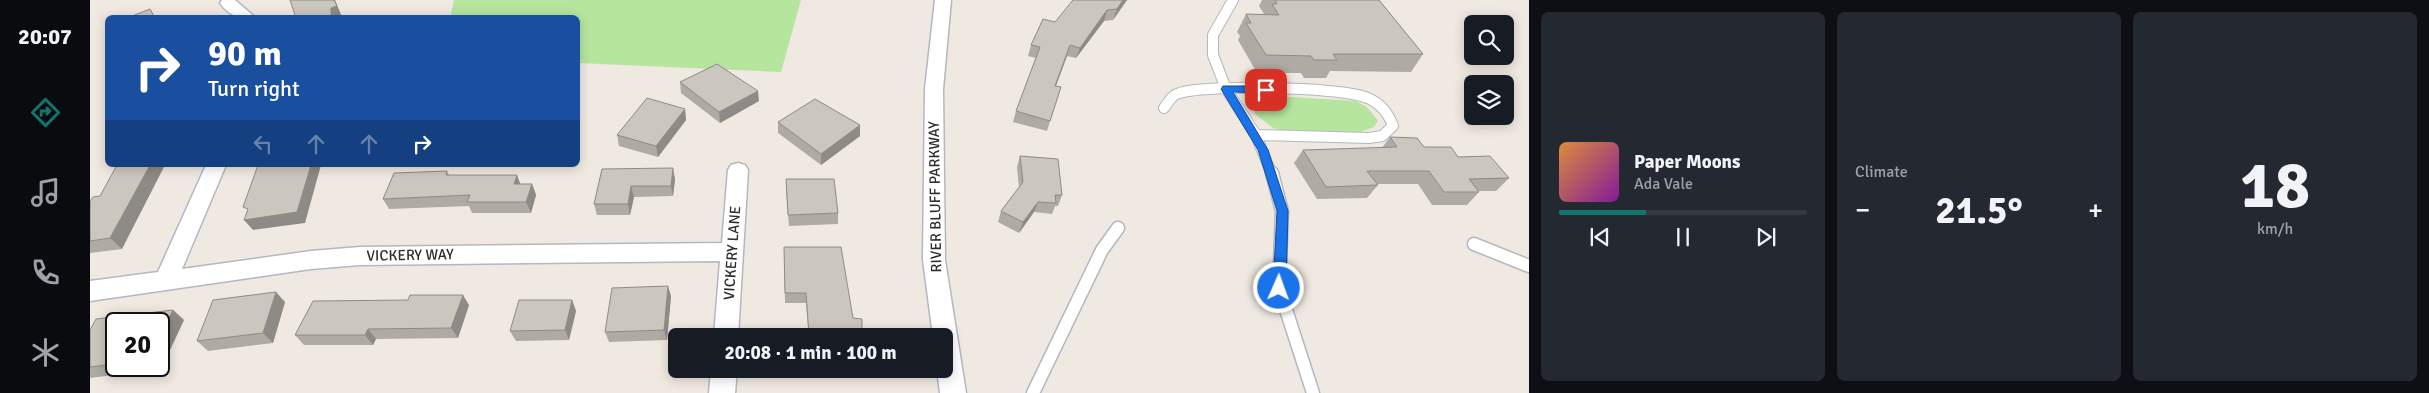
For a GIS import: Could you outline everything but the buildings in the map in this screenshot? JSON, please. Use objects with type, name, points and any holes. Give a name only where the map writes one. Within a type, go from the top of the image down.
[{"type":"street","name":"RIVER BLUFF PARKWAY","points":[[943,0],[934,89],[934,260],[953,393]]},
{"type":"street","points":[[228,4],[244,15]]},
{"type":"street","points":[[166,280],[215,167]]},
{"type":"street","name":"VICKERY LANE","points":[[727,328],[738,170]]},
{"type":"street","name":"VICKERY WAY","points":[[90,291],[311,260],[360,256],[732,252]]},
{"type":"street","points":[[722,393],[723,378]]},
{"type":"lane","points":[[1233,0],[1213,35],[1213,54],[1226,89],[1256,135],[1273,178],[1282,211],[1279,288],[1313,393]]},
{"type":"lane","points":[[1164,108],[1177,93],[1226,89],[1345,91],[1374,101],[1391,118],[1393,126],[1382,136],[1369,138],[1256,135]]},
{"type":"lane","points":[[1033,393],[1102,250],[1118,228]]},
{"type":"lane","points":[[1474,244],[1529,266]]},
{"type":"green space","points":[[454,0],[801,0],[781,72],[580,63],[580,15],[451,15]]},
{"type":"green space","points":[[1273,96],[1356,101],[1367,107],[1378,121],[1374,127],[1360,132],[1285,131],[1273,128],[1255,114],[1255,102]]},
{"type":"route","points":[[1266,90],[1226,89],[1256,135],[1263,150],[1282,211],[1279,288]]}]
